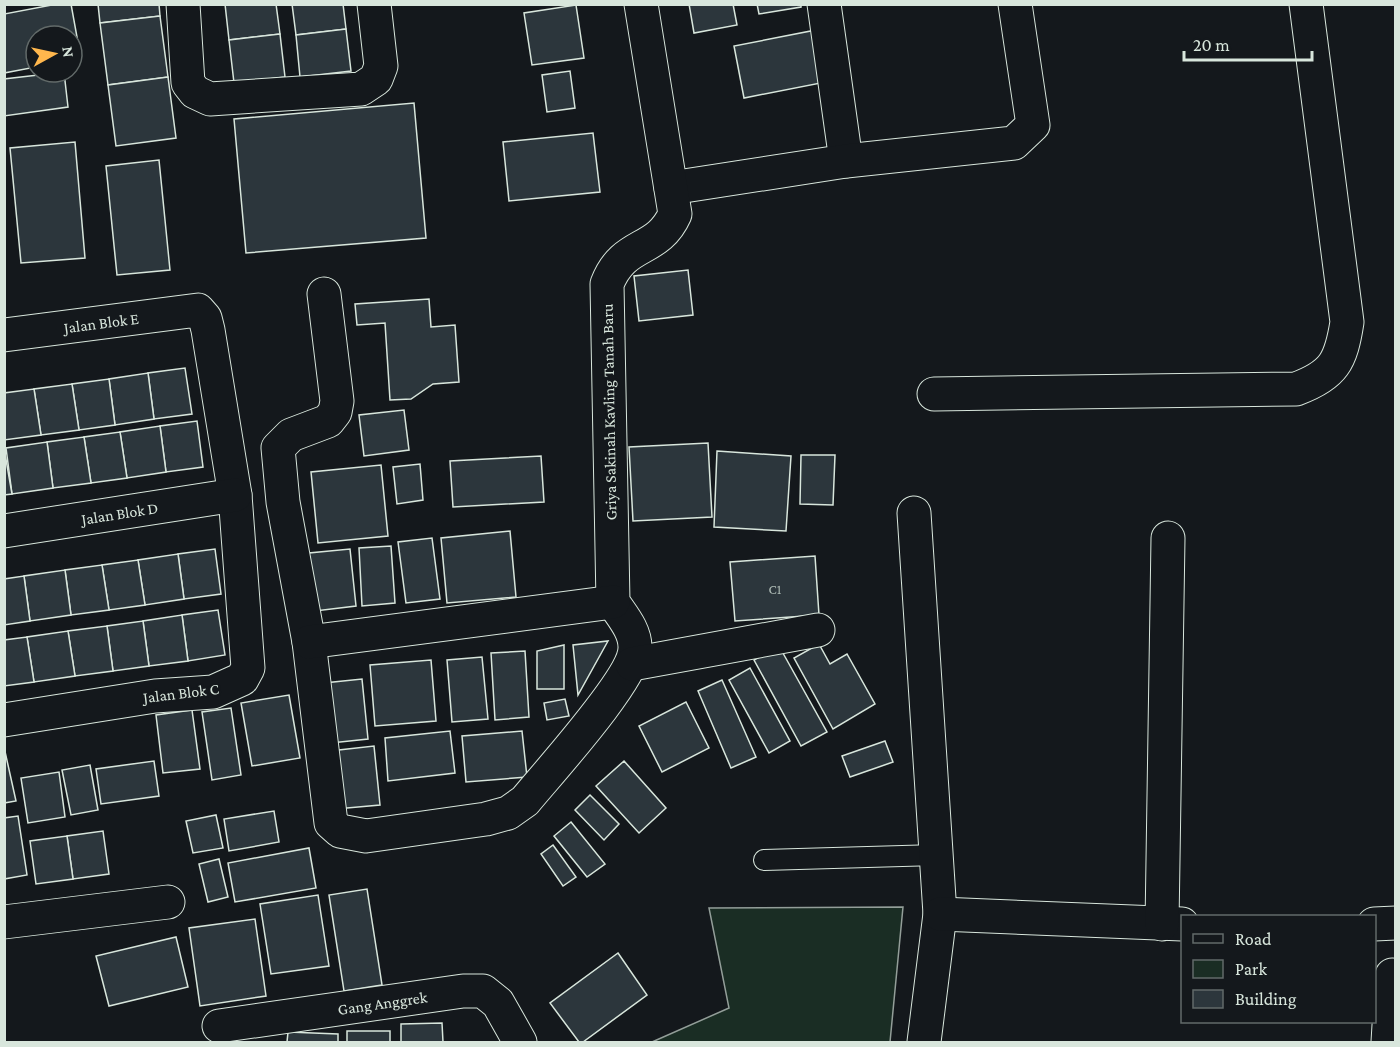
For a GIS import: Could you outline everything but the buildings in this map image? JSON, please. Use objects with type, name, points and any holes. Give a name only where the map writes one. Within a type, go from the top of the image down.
[{"type":"street","points":[[183,4],[188,83],[195,92],[210,99],[361,89],[376,79],[381,66],[374,4]]},
{"type":"street","name":"Griya Sakinah Kavling Tanah Baru","points":[[613,602],[607,284],[613,269],[622,258],[654,241],[668,230],[675,214],[641,4]]},
{"type":"street","points":[[824,4],[846,161]]},
{"type":"street","points":[[671,188],[846,161],[1014,143],[1033,125],[1015,4]]},
{"type":"street","points":[[934,394],[1296,389],[1318,381],[1333,368],[1342,351],[1347,322],[1306,4]]},
{"type":"street","points":[[309,642],[613,602],[632,631],[635,647],[632,664],[612,693],[525,801],[508,813],[486,819],[366,836],[340,831],[331,823],[309,642],[283,502],[278,448],[283,440],[328,421],[335,412],[337,401],[324,294]]},
{"type":"street","name":"Jalan Blok E","points":[[4,335],[198,310]]},
{"type":"street","name":"Jalan Blok C","points":[[4,720],[155,696],[213,692],[242,679],[248,668],[235,495],[208,330],[205,318],[198,310]]},
{"type":"street","name":"Jalan Blok D","points":[[4,531],[235,495]]},
{"type":"street","points":[[914,513],[940,914],[924,1042]]},
{"type":"street","points":[[940,914],[1172,924],[1168,538]]},
{"type":"street","points":[[632,664],[818,630]]},
{"type":"street","points":[[4,922],[168,902]]},
{"type":"street","points":[[1376,924],[1395,923]]},
{"type":"street","points":[[1388,1042],[1392,975]]},
{"type":"street","name":"Gang Anggrek","points":[[219,1026],[452,993],[483,992],[498,1003],[520,1042]]},
{"type":"lane","points":[[764,860],[937,855]]},
{"type":"green space","points":[[903,907],[890,1042],[652,1042],[729,1008],[709,908]]}]
